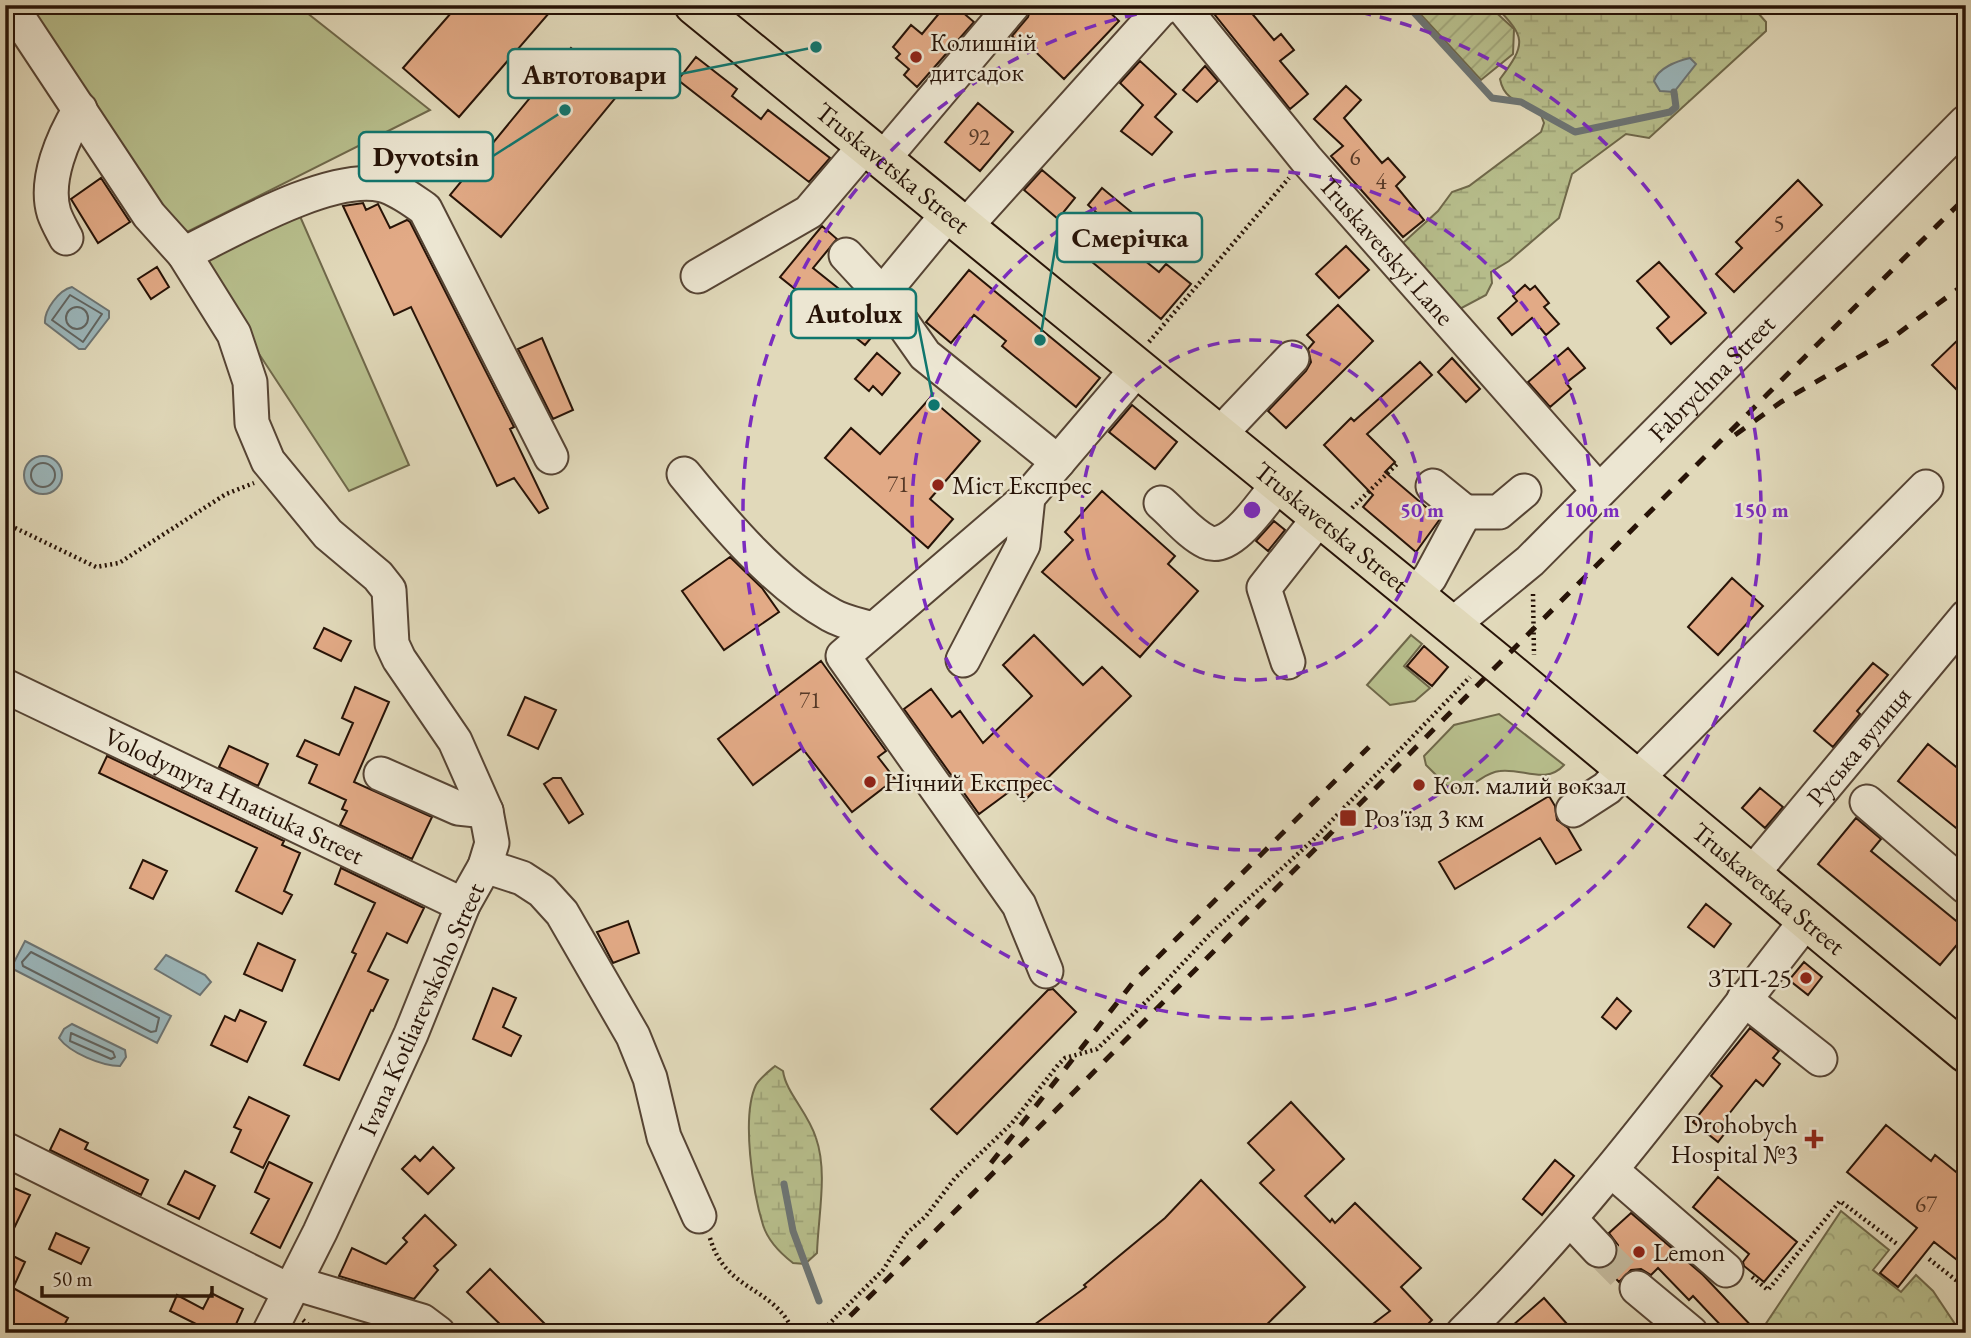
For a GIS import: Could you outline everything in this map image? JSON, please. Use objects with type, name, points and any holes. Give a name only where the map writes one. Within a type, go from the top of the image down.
[{"type":"main road","name":"Truskavetska Street","points":[[694,5],[956,221],[1142,356],[1219,435],[1278,484],[1334,514],[1414,596],[1966,1053]]},
{"type":"street","name":"Ivana Kotliarevskoho Street","points":[[10,5],[149,215],[184,254],[234,334],[250,382],[252,423],[277,473],[328,534],[378,576],[389,590],[392,644],[416,685],[455,741],[486,811],[492,843],[485,866],[463,905],[411,1034],[269,1333]]},
{"type":"street","points":[[698,276],[809,212],[873,153],[1013,5]]},
{"type":"street","points":[[882,294],[1160,10],[1168,5]]},
{"type":"street","name":"Truskavetskyi Lane","points":[[1181,5],[1306,159],[1599,491]]},
{"type":"street","points":[[66,238],[54,214],[51,187],[61,151],[80,109]]},
{"type":"street","name":"Fabrychna Street","points":[[1451,625],[1530,561],[1966,122]]},
{"type":"street","points":[[184,254],[294,201],[350,185],[382,185],[404,195],[425,209],[551,457]]},
{"type":"street","points":[[846,255],[882,294],[925,355],[1058,462]]},
{"type":"street","points":[[1046,971],[1019,905],[843,656],[1028,497],[1142,356]]},
{"type":"street","points":[[1219,435],[1292,358]]},
{"type":"street","points":[[684,474],[739,537],[807,600],[834,617],[872,629]]},
{"type":"street","points":[[1161,503],[1205,541],[1216,545],[1233,538],[1278,484]]},
{"type":"street","points":[[1433,486],[1465,512],[1499,512],[1524,491]]},
{"type":"street","points":[[1573,810],[1631,773],[1926,487]]},
{"type":"street","points":[[963,660],[1023,545],[1028,497]]},
{"type":"street","points":[[1414,596],[1430,577],[1465,512]]},
{"type":"street","points":[[1289,662],[1264,589],[1334,514]]},
{"type":"street","name":"Руська вулиця","points":[[1751,875],[1966,618]]},
{"type":"street","name":"Volodymyra Hnatiuka Street","points":[[5,686],[463,905]]},
{"type":"street","points":[[381,774],[458,808],[486,811]]},
{"type":"street","points":[[1867,802],[1966,887]]},
{"type":"street","points":[[485,866],[522,878],[541,891],[562,913],[633,1036],[650,1078],[664,1137],[699,1216]]},
{"type":"street","points":[[1463,1333],[1511,1285],[1611,1170],[1806,921]]},
{"type":"street","points":[[1744,999],[1820,1059]]},
{"type":"street","points":[[5,1149],[292,1287],[422,1321],[438,1333]]},
{"type":"street","points":[[1611,1170],[1738,1273]]},
{"type":"street","points":[[1570,1219],[1599,1250]]},
{"type":"street","points":[[1637,1288],[1691,1333]]},
{"type":"path","points":[[1142,356],[1306,159]]},
{"type":"path","points":[[1334,514],[1399,462]]},
{"type":"path","points":[[5,523],[96,567],[119,563],[226,494],[277,473]]},
{"type":"path","points":[[1530,561],[1534,659]]},
{"type":"path","points":[[820,1333],[883,1270],[906,1234],[926,1216],[955,1178],[1012,1123],[1058,1065],[1065,1058],[1097,1049],[1156,992],[1211,933],[1313,840],[1475,672]]},
{"type":"path","points":[[1738,1273],[1768,1290],[1840,1201],[1897,1244]]},
{"type":"path","points":[[699,1216],[724,1269],[771,1300],[783,1311],[794,1333]]},
{"type":"path","points":[[1928,1259],[1966,1289]]},
{"type":"green space","points":[[29,5],[297,5],[430,110],[181,235]]},
{"type":"green space","points":[[1412,5],[1488,5],[1514,29],[1513,54],[1481,80]]},
{"type":"green space","points":[[1494,5],[1751,5],[1766,22],[1766,31],[1649,138],[1626,134],[1572,174],[1559,218],[1509,261],[1491,272],[1492,283],[1486,295],[1456,311],[1402,247],[1404,242],[1438,211],[1452,192],[1469,186],[1541,132],[1544,123],[1539,110],[1514,100],[1502,86],[1500,79],[1515,57],[1519,40],[1512,25]]},
{"type":"green space","points":[[299,214],[409,465],[349,491],[200,264]]},
{"type":"green space","points":[[1411,635],[1422,644],[1404,666],[1430,688],[1415,701],[1390,705],[1367,685]]},
{"type":"green space","points":[[1499,714],[1564,765],[1557,771],[1542,775],[1493,772],[1472,784],[1449,788],[1426,765],[1424,756],[1454,725]]},
{"type":"green space","points":[[775,1066],[783,1071],[788,1087],[808,1120],[820,1151],[822,1180],[817,1253],[805,1264],[793,1263],[779,1251],[768,1236],[759,1211],[752,1175],[749,1115],[752,1099],[758,1082]]},
{"type":"green space","points":[[1841,1211],[1889,1250],[1873,1270],[1901,1292],[1916,1275],[1933,1291],[1961,1333],[1767,1333],[1763,1328]]},
{"type":"water","points":[[1690,58],[1696,64],[1674,92],[1660,91],[1654,81],[1659,72]]},
{"type":"water","points":[[72,287],[109,311],[109,318],[85,349],[79,349],[45,323],[53,301]]},
{"type":"water","points":[[43,456],[56,462],[62,475],[56,488],[43,494],[30,488],[24,475],[30,462]]},
{"type":"water","points":[[25,941],[171,1016],[157,1043],[11,968]]},
{"type":"water","points":[[166,955],[205,975],[211,982],[200,995],[155,969]]},
{"type":"water","points":[[72,1024],[125,1050],[126,1057],[120,1066],[87,1058],[64,1044],[59,1038],[64,1029]]},
{"type":"building","points":[[458,5],[556,5],[459,117],[403,68]]},
{"type":"building","points":[[946,5],[954,5],[974,22],[917,87],[904,75],[909,69],[896,58],[900,54],[893,47],[911,25],[922,34]]},
{"type":"building","points":[[1032,5],[1102,5],[1119,21],[1064,79],[1021,38],[1018,42],[1012,36],[1028,17]]},
{"type":"building","points":[[1207,5],[1245,5],[1274,40],[1281,34],[1294,50],[1280,61],[1308,94],[1290,109]]},
{"type":"building","points":[[571,48],[622,90],[501,237],[450,195]]},
{"type":"building","points":[[696,57],[737,89],[732,96],[761,119],[768,110],[830,158],[809,182],[678,80]]},
{"type":"building","points":[[1140,61],[1176,94],[1155,117],[1172,132],[1152,155],[1121,131],[1143,105],[1120,83]]},
{"type":"building","points":[[1205,66],[1218,81],[1197,102],[1183,90]]},
{"type":"building","points":[[1346,86],[1361,100],[1344,118],[1382,163],[1388,158],[1405,177],[1396,186],[1424,220],[1403,237],[1331,156],[1343,146],[1314,119]]},
{"type":"building","points":[[978,103],[1013,132],[980,171],[945,142]]},
{"type":"building","points":[[1042,170],[1075,198],[1058,219],[1024,190]]},
{"type":"building","points":[[101,178],[130,222],[98,243],[71,199]]},
{"type":"building","points":[[1798,180],[1822,205],[1734,292],[1716,274],[1742,248],[1736,242]]},
{"type":"building","points":[[1102,188],[1147,225],[1128,247],[1159,272],[1166,264],[1191,284],[1161,319],[1080,252],[1106,221],[1088,205]]},
{"type":"building","points":[[363,203],[366,210],[378,204],[390,228],[407,220],[410,222],[514,427],[510,429],[548,508],[539,513],[514,478],[497,486],[411,307],[394,315],[343,206]]},
{"type":"building","points":[[822,226],[837,239],[813,268],[868,312],[870,310],[881,326],[865,345],[780,277]]},
{"type":"building","points":[[1346,246],[1369,270],[1339,298],[1316,274]]},
{"type":"building","points":[[1659,262],[1706,313],[1671,344],[1657,328],[1669,317],[1637,281]]},
{"type":"building","points":[[157,267],[169,287],[151,299],[138,279]]},
{"type":"building","points":[[969,270],[1100,378],[1076,407],[1002,346],[1006,341],[974,315],[951,343],[926,322]]},
{"type":"building","points":[[1525,285],[1530,290],[1535,286],[1549,303],[1544,307],[1559,324],[1546,335],[1532,318],[1512,335],[1498,318],[1517,301],[1513,296]]},
{"type":"building","points":[[1338,305],[1373,341],[1286,428],[1268,411],[1306,371],[1311,362],[1308,349],[1314,342],[1307,335]]},
{"type":"building","points":[[1966,332],[1966,399],[1932,365]]},
{"type":"building","points":[[542,338],[573,410],[553,419],[518,349]]},
{"type":"building","points":[[1568,348],[1585,368],[1566,383],[1571,389],[1550,407],[1528,382]]},
{"type":"building","points":[[877,353],[900,373],[882,395],[873,386],[869,391],[855,379]]},
{"type":"building","points":[[1452,358],[1480,389],[1466,402],[1438,372]]},
{"type":"building","points":[[1420,362],[1432,375],[1367,434],[1395,462],[1385,472],[1440,519],[1416,552],[1363,507],[1373,495],[1324,445],[1351,418],[1354,421]]},
{"type":"building","points":[[930,398],[980,441],[930,499],[953,519],[928,548],[825,458],[851,428],[880,454]]},
{"type":"building","points":[[1132,405],[1177,442],[1155,469],[1109,432]]},
{"type":"building","points":[[1102,491],[1175,556],[1168,564],[1198,591],[1140,657],[1042,572],[1073,540],[1065,532]]},
{"type":"building","points":[[1274,521],[1285,530],[1268,551],[1256,541]]},
{"type":"building","points":[[730,557],[762,588],[779,612],[724,650],[682,591]]},
{"type":"building","points":[[1732,578],[1763,606],[1718,655],[1688,627]]},
{"type":"building","points":[[324,628],[351,641],[341,661],[314,648]]},
{"type":"building","points":[[1034,635],[1083,685],[1102,667],[1131,696],[1024,801],[1013,789],[979,814],[904,709],[931,689],[952,717],[960,711],[983,743],[1032,696],[1003,665]]},
{"type":"building","points":[[1424,646],[1448,667],[1432,686],[1407,666]]},
{"type":"building","points":[[821,661],[886,751],[878,757],[895,779],[852,812],[802,748],[753,785],[718,739]]},
{"type":"building","points":[[1873,663],[1888,675],[1857,711],[1860,714],[1833,747],[1814,731]]},
{"type":"building","points":[[355,687],[389,702],[354,782],[432,817],[412,859],[340,825],[347,811],[342,809],[346,800],[309,783],[317,765],[297,756],[305,740],[339,755],[353,723],[342,718]]},
{"type":"building","points":[[525,697],[556,710],[538,749],[508,735]]},
{"type":"building","points":[[1928,744],[1966,775],[1966,836],[1898,781]]},
{"type":"building","points":[[229,746],[268,764],[258,786],[219,767]]},
{"type":"building","points":[[107,756],[284,841],[282,845],[300,853],[284,891],[292,895],[282,914],[236,891],[257,848],[99,773]]},
{"type":"building","points":[[553,778],[561,778],[583,814],[569,823],[544,784]]},
{"type":"building","points":[[1760,788],[1783,807],[1765,828],[1742,808]]},
{"type":"building","points":[[1549,796],[1555,806],[1557,820],[1568,828],[1581,850],[1556,864],[1540,838],[1455,889],[1439,862]]},
{"type":"building","points":[[1856,818],[1881,839],[1871,851],[1966,929],[1966,934],[1940,965],[1818,864]]},
{"type":"building","points":[[143,860],[167,871],[153,899],[130,888]]},
{"type":"building","points":[[341,868],[424,908],[407,943],[387,933],[368,971],[388,980],[339,1080],[304,1065],[356,954],[352,952],[375,903],[335,884]]},
{"type":"building","points":[[1706,904],[1731,924],[1714,947],[1688,927]]},
{"type":"building","points":[[628,921],[639,953],[613,963],[597,932]]},
{"type":"building","points":[[258,943],[295,960],[282,991],[244,974]]},
{"type":"building","name":"ЗТП-25","points":[[1804,962],[1822,977],[1808,995],[1789,980]]},
{"type":"building","points":[[493,988],[516,998],[503,1027],[521,1036],[511,1056],[473,1039]]},
{"type":"building","points":[[1053,989],[1076,1012],[957,1134],[931,1109],[1048,990]]},
{"type":"building","points":[[1617,998],[1631,1011],[1616,1029],[1602,1017]]},
{"type":"building","points":[[240,1010],[266,1022],[247,1062],[211,1045],[225,1016],[235,1021]]},
{"type":"building","points":[[1750,1028],[1779,1051],[1773,1058],[1780,1064],[1763,1086],[1756,1080],[1725,1119],[1732,1124],[1718,1142],[1693,1122],[1722,1086],[1711,1076]]},
{"type":"building","points":[[249,1097],[289,1116],[263,1168],[231,1152],[241,1130],[234,1127]]},
{"type":"building","points":[[1291,1102],[1344,1159],[1305,1196],[1330,1222],[1332,1219],[1335,1223],[1355,1203],[1421,1268],[1401,1287],[1432,1320],[1419,1333],[1361,1333],[1390,1311],[1260,1183],[1274,1170],[1248,1143]]},
{"type":"building","points":[[1886,1125],[1931,1161],[1935,1155],[1966,1180],[1966,1267],[1934,1242],[1898,1287],[1880,1273],[1917,1228],[1847,1172]]},
{"type":"building","points":[[60,1129],[88,1143],[85,1149],[148,1180],[141,1195],[50,1150]]},
{"type":"building","points":[[433,1147],[454,1168],[428,1194],[402,1169],[415,1156],[420,1161]]},
{"type":"building","points":[[1555,1160],[1574,1176],[1542,1215],[1523,1199]]},
{"type":"building","points":[[269,1162],[312,1183],[280,1248],[251,1233],[269,1199],[255,1192]]},
{"type":"building","points":[[185,1171],[215,1186],[199,1219],[168,1204]]},
{"type":"building","points":[[1718,1177],[1797,1242],[1764,1282],[1744,1266],[1743,1262],[1749,1254],[1693,1207]]},
{"type":"building","points":[[1201,1180],[1305,1287],[1258,1333],[1023,1333],[1086,1287],[1084,1285],[1165,1218]]},
{"type":"building","points":[[14,1188],[30,1195],[5,1247],[5,1207]]},
{"type":"building","name":"Lemon","points":[[1631,1213],[1703,1275],[1758,1333],[1728,1333],[1693,1296],[1689,1300],[1658,1268],[1651,1275],[1641,1269],[1631,1270],[1619,1282],[1606,1268],[1618,1255],[1618,1245],[1609,1233]]},
{"type":"building","points":[[425,1215],[456,1245],[434,1266],[438,1270],[414,1299],[339,1276],[352,1248],[386,1264],[407,1242],[403,1238]]},
{"type":"building","points":[[56,1233],[89,1248],[81,1264],[49,1249]]},
{"type":"building","points":[[5,1252],[25,1262],[13,1288],[68,1318],[60,1333],[5,1333]]},
{"type":"building","points":[[490,1269],[554,1333],[509,1333],[467,1292]]},
{"type":"building","points":[[211,1293],[243,1309],[232,1333],[214,1333],[170,1311],[177,1295],[203,1309]]},
{"type":"building","points":[[1544,1298],[1575,1333],[1504,1333]]},
{"type":"waterway","points":[[1407,5],[1492,98],[1521,102],[1575,132],[1670,112],[1676,107],[1674,92]]},
{"type":"waterway","points":[[784,1184],[793,1231],[819,1301]]},
{"type":"tunnel","points":[[1599,1250],[1637,1288]]},
{"type":"railway","points":[[833,1333],[1966,197]]},
{"type":"railway","points":[[1735,435],[1781,402],[1892,338],[1966,283]]},
{"type":"railway","points":[[991,1163],[1135,980],[1369,747]]},
{"type":"place","name":"Автотовари","points":[[816,47]]},
{"type":"place","name":"Колишній дитсадок","points":[[916,57]]},
{"type":"place","name":"Dyvotsin","points":[[565,110]]},
{"type":"place","name":"Смерічка","points":[[1040,340]]},
{"type":"place","name":"Autolux","points":[[934,405]]},
{"type":"place","name":"Міст Експрес","points":[[938,485]]},
{"type":"place","name":"Нічний Експрес","points":[[870,782]]},
{"type":"place","name":"Кол. малий вокзал","points":[[1419,785]]},
{"type":"place","name":"Роз'їзд 3 км","points":[[1348,818]]},
{"type":"place","name":"ЗТП-25","points":[[1806,978]]},
{"type":"place","name":"Drohobych Hospital №3","points":[[1814,1139]]},
{"type":"place","name":"Lemon","points":[[1639,1252]]}]
